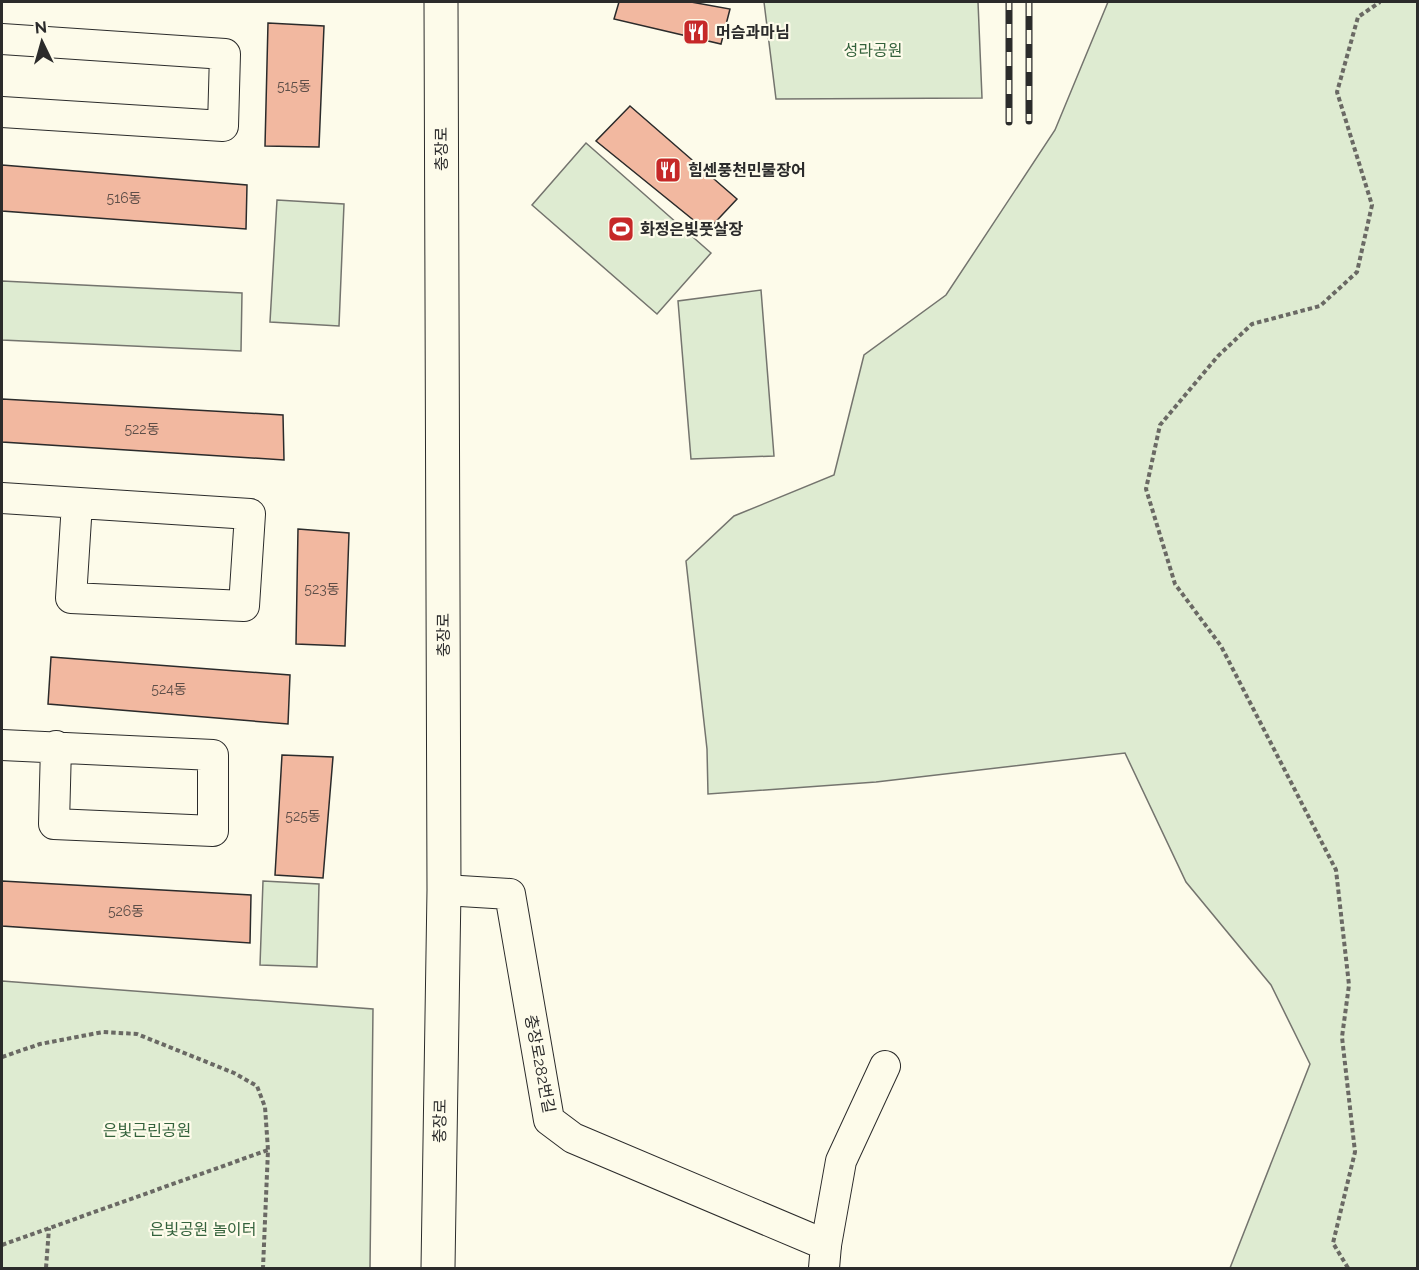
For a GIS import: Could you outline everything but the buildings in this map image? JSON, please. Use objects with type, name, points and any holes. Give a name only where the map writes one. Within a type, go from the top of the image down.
[{"type":"main road","name":"충장로","points":[[438,1269],[444,890],[441,2]]},
{"type":"street","points":[[2,39],[225,54],[223,126],[2,112]]},
{"type":"street","points":[[2,498],[250,514],[244,606],[71,598],[76,503]]},
{"type":"street","points":[[2,745],[56,746],[213,755],[213,831],[54,824],[56,746]]},
{"type":"street","name":"충장로282번길","points":[[444,890],[510,894],[549,1120],[573,1138],[825,1257]]},
{"type":"street","points":[[825,1257],[841,1161],[885,1066]]},
{"type":"path","points":[[1348,1269],[1333,1243],[1355,1152],[1342,1037],[1349,985],[1336,870],[1221,646],[1175,584],[1146,489],[1160,425],[1218,357],[1252,324],[1320,306],[1357,272],[1372,205],[1337,92],[1358,17],[1380,2]]},
{"type":"path","points":[[2,1057],[40,1044],[103,1032],[137,1034],[234,1073],[257,1086],[265,1107],[268,1150],[263,1269]]},
{"type":"path","points":[[2,1245],[268,1150]]},
{"type":"path","points":[[46,1269],[49,1228]]},
{"type":"green space","name":"성라공원","points":[[764,2],[978,2],[982,98],[776,99]]},
{"type":"green space","points":[[1108,2],[1417,2],[1418,1266],[1416,1268],[1230,1268],[1310,1064],[1271,985],[1186,882],[1125,753],[876,782],[708,794],[707,749],[686,561],[734,516],[834,475],[864,355],[946,295],[1055,130]]},
{"type":"green space","name":"화정은빛풋살장","points":[[586,143],[711,253],[657,314],[532,205]]},
{"type":"green space","points":[[277,200],[344,204],[339,326],[270,322]]},
{"type":"green space","points":[[2,281],[242,293],[241,351],[2,340]]},
{"type":"green space","points":[[761,290],[774,456],[691,459],[678,301]]},
{"type":"green space","points":[[263,881],[319,884],[317,967],[260,965]]},
{"type":"green space","name":"은빛근린공원","points":[[2,981],[373,1009],[370,1268],[2,1268]]},
{"type":"railway","points":[[1009,2],[1009,122]]},
{"type":"railway","points":[[1029,2],[1029,121]]},
{"type":"place","name":"머슴과마님","points":[[696,32]]},
{"type":"place","name":"힘센풍천민물장어","points":[[668,170]]},
{"type":"place","name":"화정은빛풋살장","points":[[621,229]]},
{"type":"park label","name":"은빛공원 놀이터","points":[[203,1229]]}]
